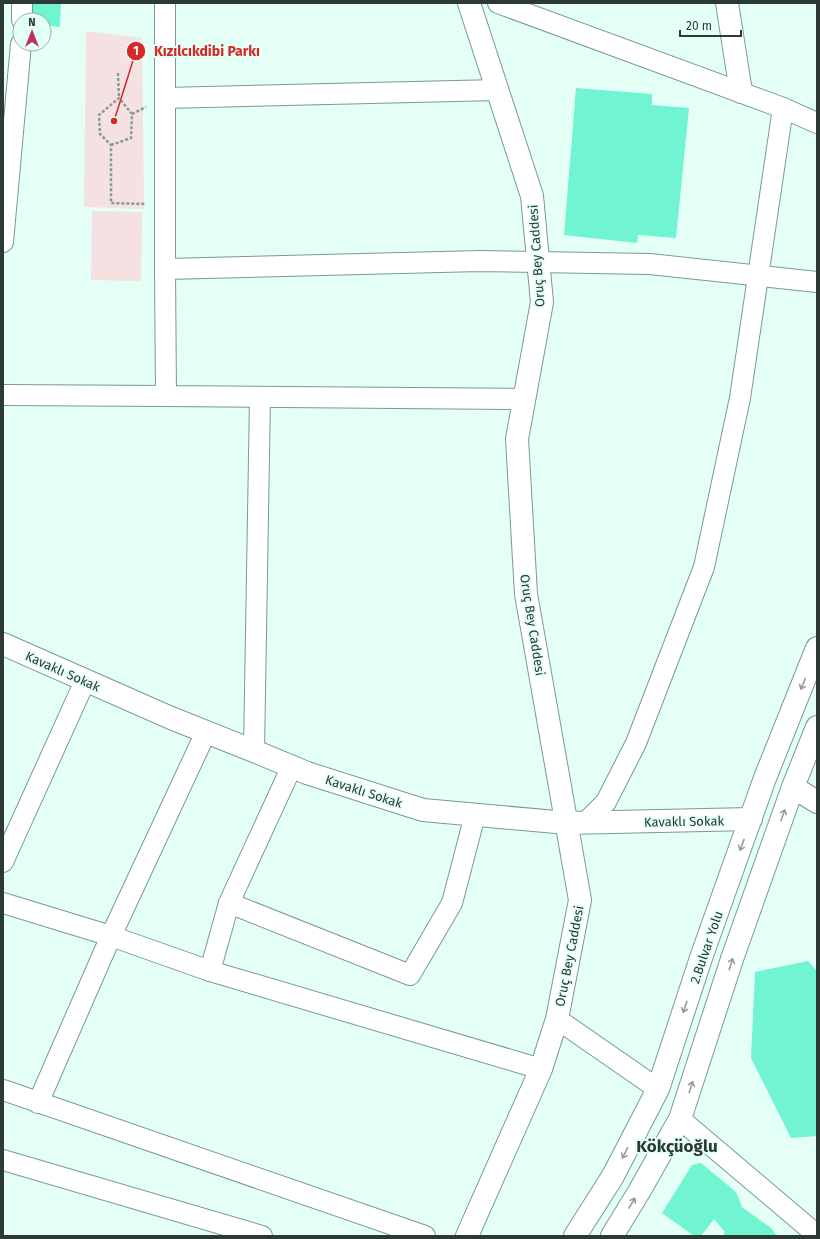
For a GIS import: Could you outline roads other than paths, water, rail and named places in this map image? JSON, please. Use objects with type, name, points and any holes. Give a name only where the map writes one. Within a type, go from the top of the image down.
[{"type":"main road","name":"Oruç Bey Caddesi","points":[[467,1236],[541,1069],[557,1019],[580,900],[576,823],[526,594],[518,439],[542,302],[532,196],[468,3]]},
{"type":"main road","points":[[727,3],[741,92]]},
{"type":"main road","name":"Kavaklı Sokak","points":[[3,644],[86,681],[254,751],[292,766],[423,810],[576,823],[751,819]]},
{"type":"main road","name":"2.Bulvar Yolu","points":[[575,1236],[613,1176],[658,1089],[702,955],[751,819],[817,648]]},
{"type":"main road","points":[[612,1236],[680,1119],[732,959],[793,787],[817,727]]},
{"type":"main road","points":[[793,787],[817,802]]},
{"type":"street","points":[[165,3],[166,396]]},
{"type":"street","points":[[498,3],[533,9],[783,108],[817,123]]},
{"type":"street","points":[[3,242],[15,52]]},
{"type":"street","points":[[165,98],[498,90]]},
{"type":"street","points":[[576,823],[606,802],[636,743],[704,567],[740,398],[783,108]]},
{"type":"street","points":[[165,269],[480,261],[650,264],[817,282]]},
{"type":"street","points":[[3,395],[525,399]]},
{"type":"street","points":[[254,751],[260,397]]},
{"type":"street","points":[[3,862],[86,681]]},
{"type":"street","points":[[38,1103],[111,936],[206,732]]},
{"type":"street","points":[[210,971],[230,903],[292,766]]},
{"type":"street","points":[[230,903],[410,975],[452,903],[475,815]]},
{"type":"street","points":[[3,903],[111,936],[210,971],[541,1069]]},
{"type":"street","points":[[557,1019],[658,1089]]},
{"type":"street","points":[[3,1090],[425,1236]]},
{"type":"street","points":[[680,1119],[807,1231]]},
{"type":"street","points":[[3,1160],[262,1236]]},
{"type":"place","name":"Kızılcıkdibi Parkı","points":[[114,121]]},
{"type":"district","name":"Kökçüoğlu","points":[[677,1146]]}]
